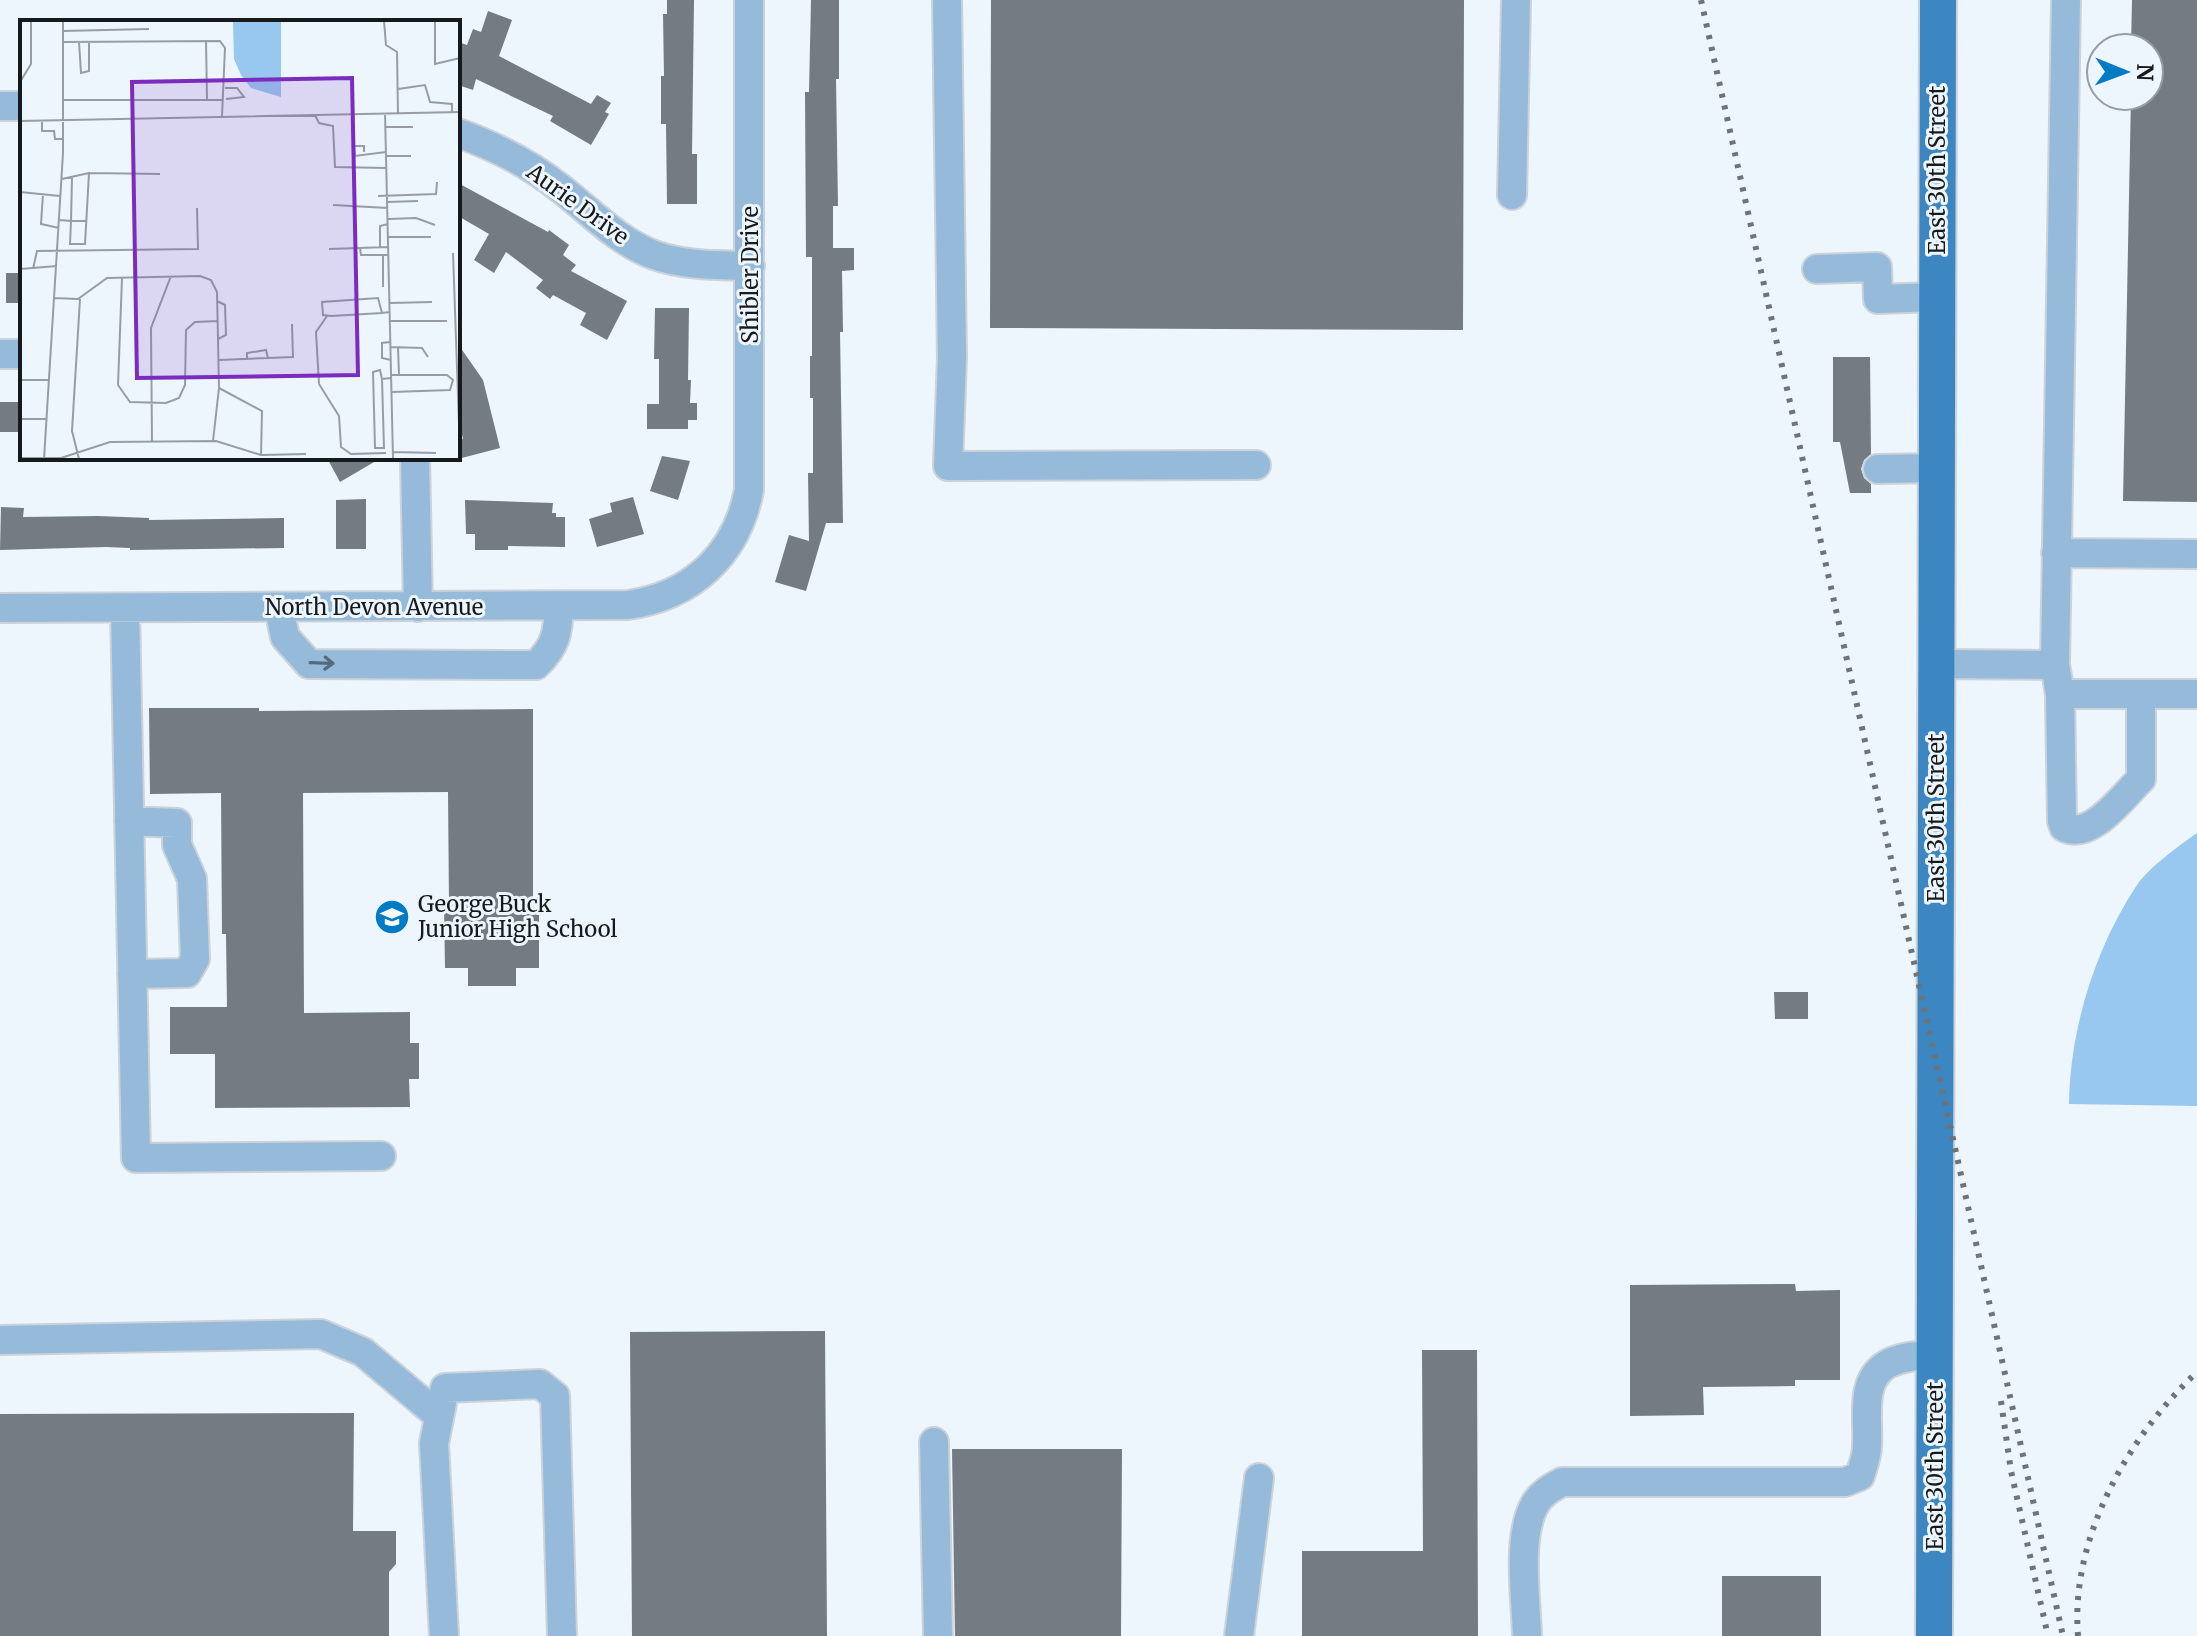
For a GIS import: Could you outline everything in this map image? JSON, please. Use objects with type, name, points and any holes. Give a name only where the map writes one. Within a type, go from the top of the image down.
[{"type":"main road","name":"East 30th Street","points":[[1934,1636],[1938,0]]},
{"type":"street","name":"Shibler Drive","points":[[728,545],[745,509],[749,490],[749,0]]},
{"type":"street","points":[[947,0],[952,357],[948,466],[1256,465]]},
{"type":"street","points":[[1512,195],[1516,0]]},
{"type":"street","points":[[2066,0],[2055,665],[2060,694],[2062,821],[2064,827],[2072,832],[2091,828],[2141,779],[2141,694]]},
{"type":"street","name":"Aurie Drive","points":[[460,134],[541,174],[611,230],[645,251],[685,263],[750,266]]},
{"type":"street","points":[[1817,269],[1877,267],[1878,299],[1937,297]]},
{"type":"street","points":[[415,460],[418,607]]},
{"type":"street","points":[[1878,469],[1936,468]]},
{"type":"street","name":"North Devon Avenue","points":[[0,608],[628,605],[668,596],[702,576],[728,545]]},
{"type":"street","points":[[2056,553],[2197,554]]},
{"type":"street","points":[[279,608],[285,637],[309,664],[536,665],[550,651],[558,629],[559,606]]},
{"type":"street","points":[[125,608],[136,1158],[381,1156]]},
{"type":"street","points":[[1936,664],[2055,665]]},
{"type":"street","points":[[2060,694],[2197,694]]},
{"type":"street","points":[[129,821],[177,823],[177,845],[192,879],[195,959],[187,973],[132,974]]},
{"type":"street","points":[[0,1340],[321,1334],[363,1352],[439,1416]]},
{"type":"street","points":[[1527,1636],[1526,1536],[1534,1506],[1543,1493],[1562,1482],[1845,1482],[1860,1476],[1864,1462],[1871,1384],[1884,1366],[1902,1359],[1935,1354]]},
{"type":"street","points":[[444,1636],[434,1443],[445,1388],[540,1384],[555,1396],[562,1636]]},
{"type":"street","points":[[934,1442],[938,1636]]},
{"type":"street","points":[[1239,1636],[1259,1478]]},
{"type":"shaded area","points":[[2197,833],[2197,1106],[2069,1104],[2070,1076],[2080,1018],[2097,962],[2109,935],[2142,878]]},
{"type":"building","points":[[667,0],[694,0],[692,154],[697,154],[697,204],[667,204],[666,124],[661,124],[661,76],[664,76],[663,14],[667,14]]},
{"type":"building","points":[[811,0],[839,0],[839,79],[836,79],[838,206],[833,206],[833,248],[854,248],[854,270],[842,271],[843,523],[826,523],[806,591],[775,582],[789,535],[809,541],[808,473],[813,473],[813,398],[810,398],[812,257],[806,257],[805,92],[809,92]]},
{"type":"building","points":[[991,0],[1464,0],[1463,330],[990,328]]},
{"type":"building","points":[[2132,0],[2197,0],[2197,502],[2123,501],[2131,112],[2165,112],[2165,32],[2131,32]]},
{"type":"building","points":[[488,11],[512,20],[499,56],[591,104],[597,95],[611,103],[605,112],[609,114],[591,145],[550,121],[553,116],[476,79],[473,90],[460,86],[460,43],[467,45],[473,29],[481,32]]},
{"type":"building","points":[[460,184],[549,230],[569,245],[563,255],[576,265],[571,271],[627,301],[607,340],[580,325],[586,313],[553,295],[550,299],[536,288],[543,280],[506,252],[494,273],[474,260],[489,234],[460,217]]},
{"type":"building","points":[[6,273],[20,273],[20,303],[6,303]]},
{"type":"building","points":[[655,308],[689,308],[688,380],[691,380],[690,403],[697,403],[697,420],[688,420],[688,429],[647,429],[647,404],[659,404],[659,359],[654,359]]},
{"type":"building","points":[[460,347],[483,380],[500,448],[460,458],[460,440],[463,439],[460,426]]},
{"type":"building","points":[[1833,357],[1870,357],[1871,454],[1864,460],[1861,469],[1864,478],[1871,484],[1871,493],[1850,493],[1840,442],[1833,442]]},
{"type":"building","points":[[0,402],[20,402],[20,432],[0,432]]},
{"type":"building","points":[[662,456],[690,461],[678,500],[650,491]]},
{"type":"building","points":[[328,460],[378,460],[340,482]]},
{"type":"building","points":[[633,497],[644,534],[597,547],[589,519],[612,512],[610,503]]},
{"type":"building","points":[[366,499],[366,549],[336,549],[336,500]]},
{"type":"building","points":[[465,500],[553,503],[552,513],[556,513],[556,517],[565,517],[565,547],[508,546],[508,550],[475,550],[475,534],[466,534]]},
{"type":"building","points":[[1,507],[24,508],[23,517],[98,516],[149,520],[284,518],[284,548],[0,550]]},
{"type":"building","name":"George Buck Junior High School","points":[[149,708],[259,708],[259,711],[533,709],[533,907],[539,907],[539,968],[516,968],[516,986],[468,986],[468,968],[445,968],[444,904],[449,904],[448,792],[303,793],[304,1013],[410,1012],[410,1043],[419,1043],[419,1079],[409,1079],[410,1107],[215,1108],[215,1054],[170,1054],[170,1007],[227,1007],[226,934],[222,934],[221,793],[150,794]]},
{"type":"building","points":[[1774,992],[1808,992],[1808,1019],[1775,1019]]},
{"type":"building","points":[[1795,1284],[1796,1291],[1840,1290],[1840,1380],[1795,1380],[1795,1386],[1703,1387],[1704,1415],[1630,1416],[1630,1285]]},
{"type":"building","points":[[825,1331],[827,1636],[632,1636],[630,1332]]},
{"type":"building","points":[[1422,1350],[1477,1350],[1478,1636],[1302,1636],[1302,1551],[1423,1551]]},
{"type":"building","points":[[354,1413],[353,1531],[396,1531],[396,1564],[389,1572],[389,1636],[0,1636],[0,1414]]},
{"type":"building","points":[[952,1449],[1122,1449],[1121,1636],[955,1636]]},
{"type":"building","points":[[1722,1576],[1821,1576],[1821,1636],[1722,1636]]},
{"type":"railway","points":[[1701,0],[2063,1636]]},
{"type":"railway","points":[[2078,1636],[2078,1599],[2084,1563],[2094,1527],[2109,1492],[2148,1427],[2197,1372]]},
{"type":"railway","points":[[2001,1401],[2011,1471],[2048,1636]]},
{"type":"place","name":"George Buck Junior High School","points":[[392,917]]}]
